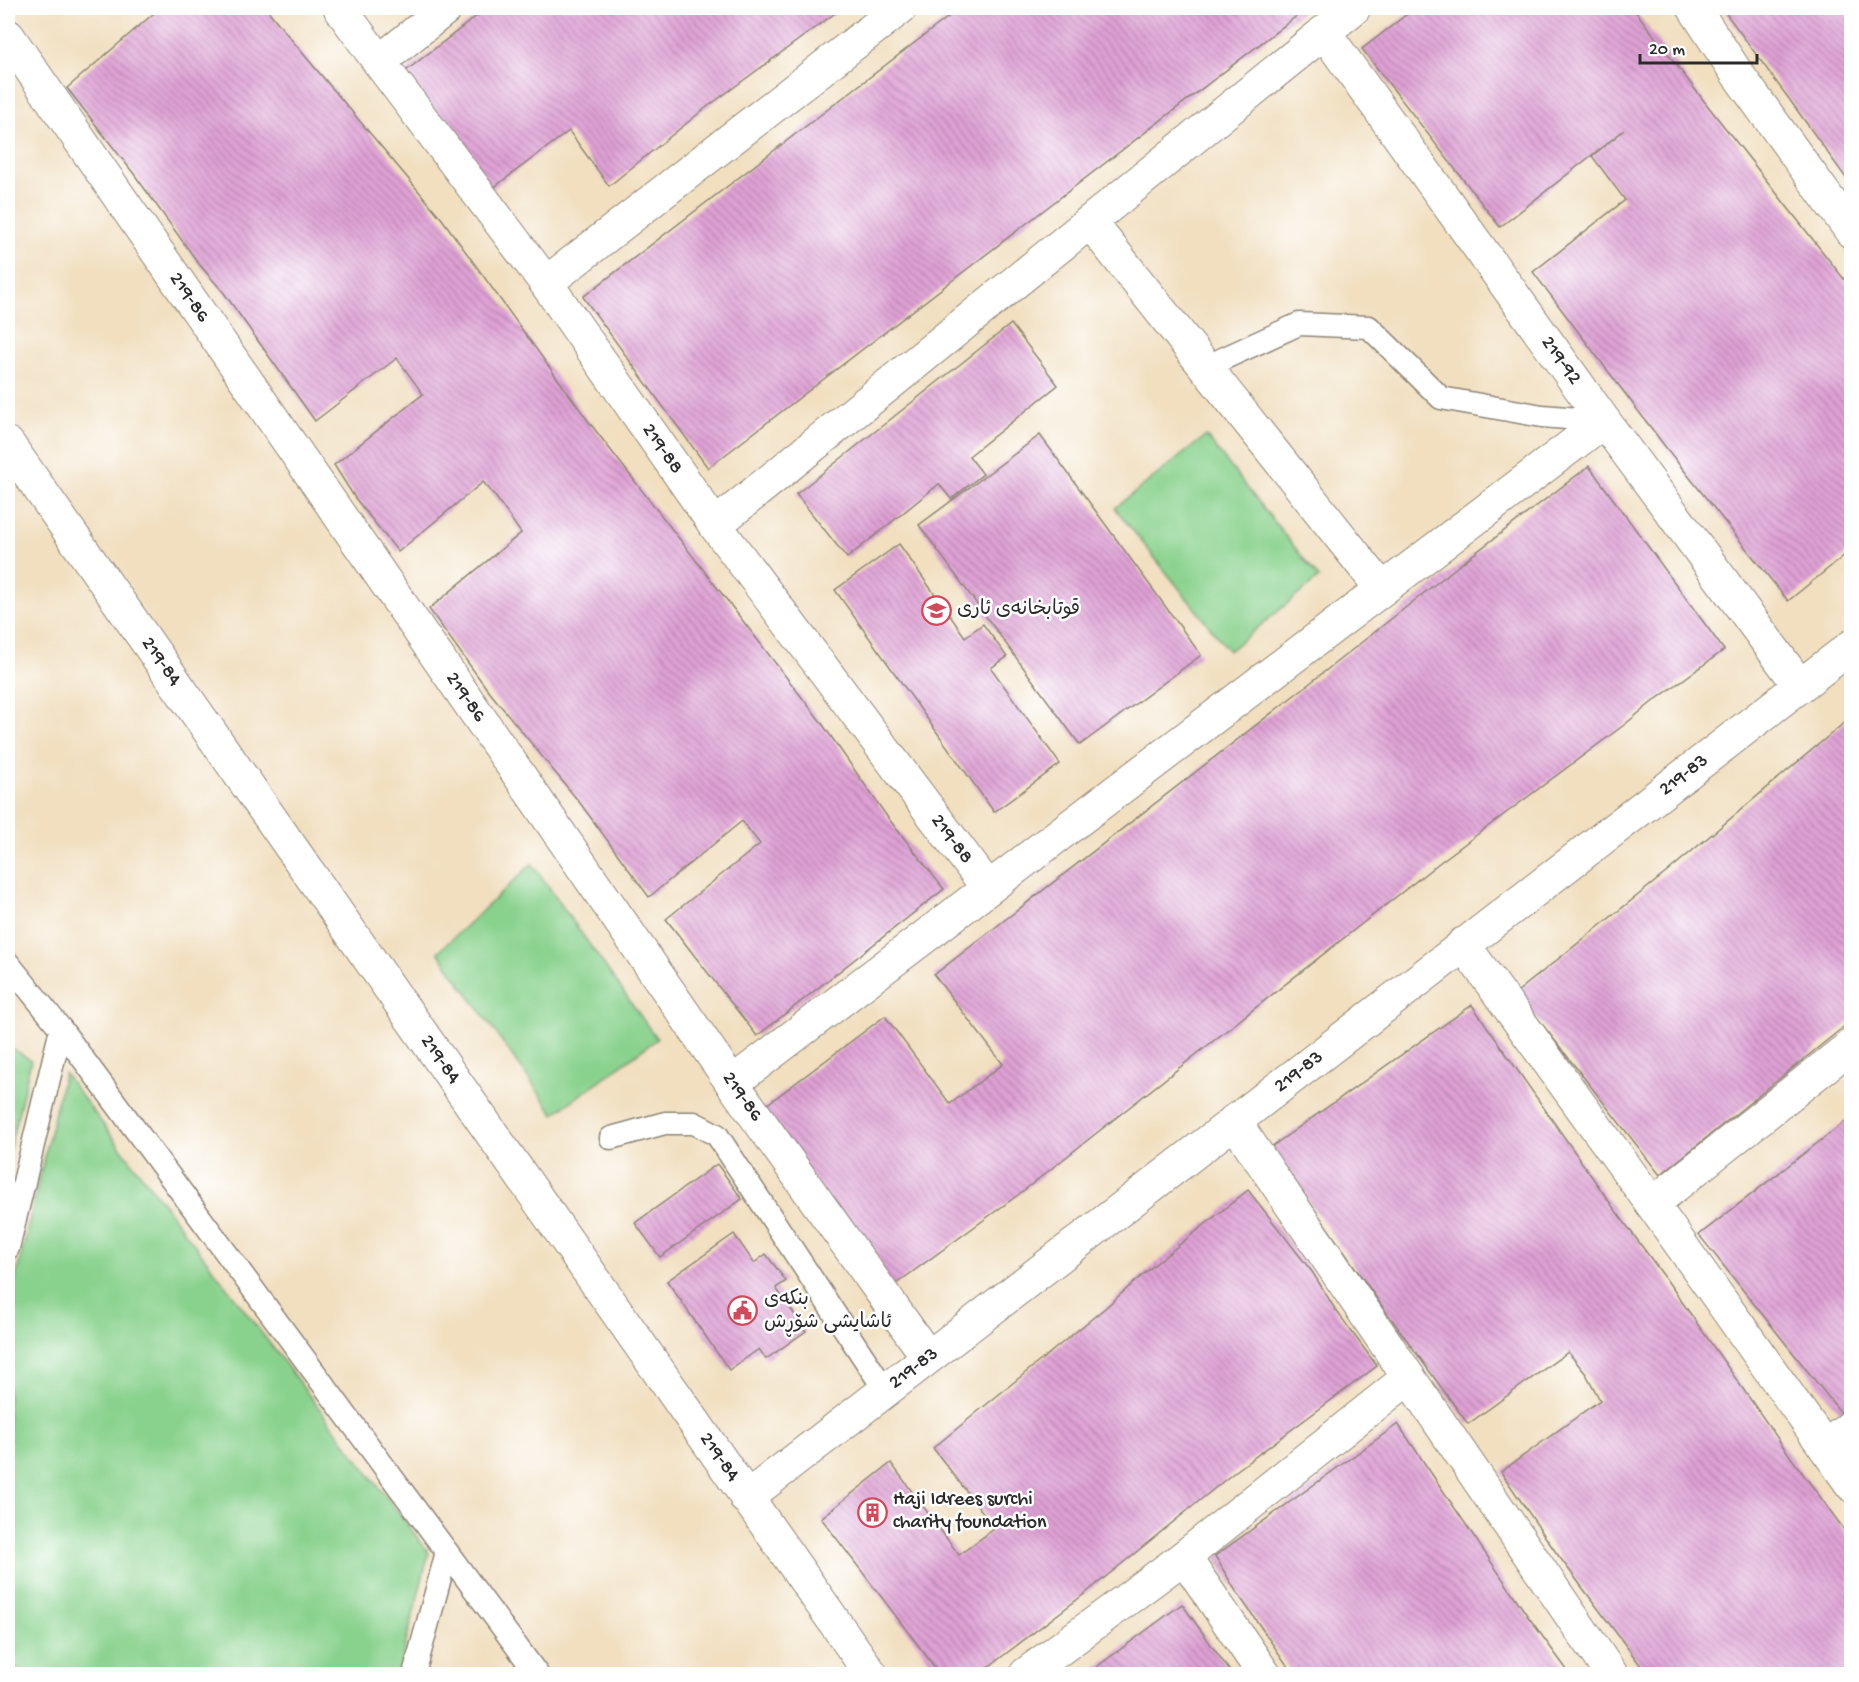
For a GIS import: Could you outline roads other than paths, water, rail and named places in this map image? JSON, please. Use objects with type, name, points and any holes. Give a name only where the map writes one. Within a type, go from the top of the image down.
[{"type":"street","name":"219-88","points":[[340,8],[546,283],[715,525],[988,888]]},
{"type":"street","points":[[379,62],[446,8]]},
{"type":"street","points":[[546,283],[900,8]]},
{"type":"street","points":[[715,525],[1354,8]]},
{"type":"street","points":[[1694,8],[1736,72],[1851,232]]},
{"type":"street","name":"219-92","points":[[1324,32],[1604,421],[1800,686]]},
{"type":"street","name":"219-86","points":[[8,36],[732,1083],[928,1357]]},
{"type":"street","points":[[1090,222],[1382,589]]},
{"type":"street","points":[[732,1083],[1604,421]]},
{"type":"street","name":"219-84","points":[[8,444],[871,1674]]},
{"type":"street","name":"219-83","points":[[746,1498],[1851,646]]},
{"type":"street","points":[[1463,944],[1652,1204],[1851,1485]]},
{"type":"street","points":[[1652,1204],[1851,1045]]},
{"type":"street","points":[[1234,1121],[1611,1674]]},
{"type":"street","points":[[1026,1674],[1184,1557],[1408,1378]]},
{"type":"street","points":[[1825,1448],[1851,1426]]},
{"type":"street","points":[[1184,1557],[1263,1674]]},
{"type":"lane","points":[[1205,367],[1299,324],[1369,327],[1441,398],[1542,416],[1604,421]]},
{"type":"lane","points":[[8,963],[61,1029],[537,1674]]},
{"type":"lane","points":[[8,1248],[61,1029]]},
{"type":"lane","points":[[611,1138],[665,1124],[694,1123],[717,1135],[885,1390]]},
{"type":"lane","points":[[414,1674],[447,1552]]},
{"type":"place","name":"قوتابخانەی ئاری","points":[[936,610]]},
{"type":"place","name":"بنکەی ئاشایشی شۆڕش","points":[[743,1311]]},
{"type":"place","name":"Haji Idrees surchi charity foundation","points":[[872,1512]]}]
